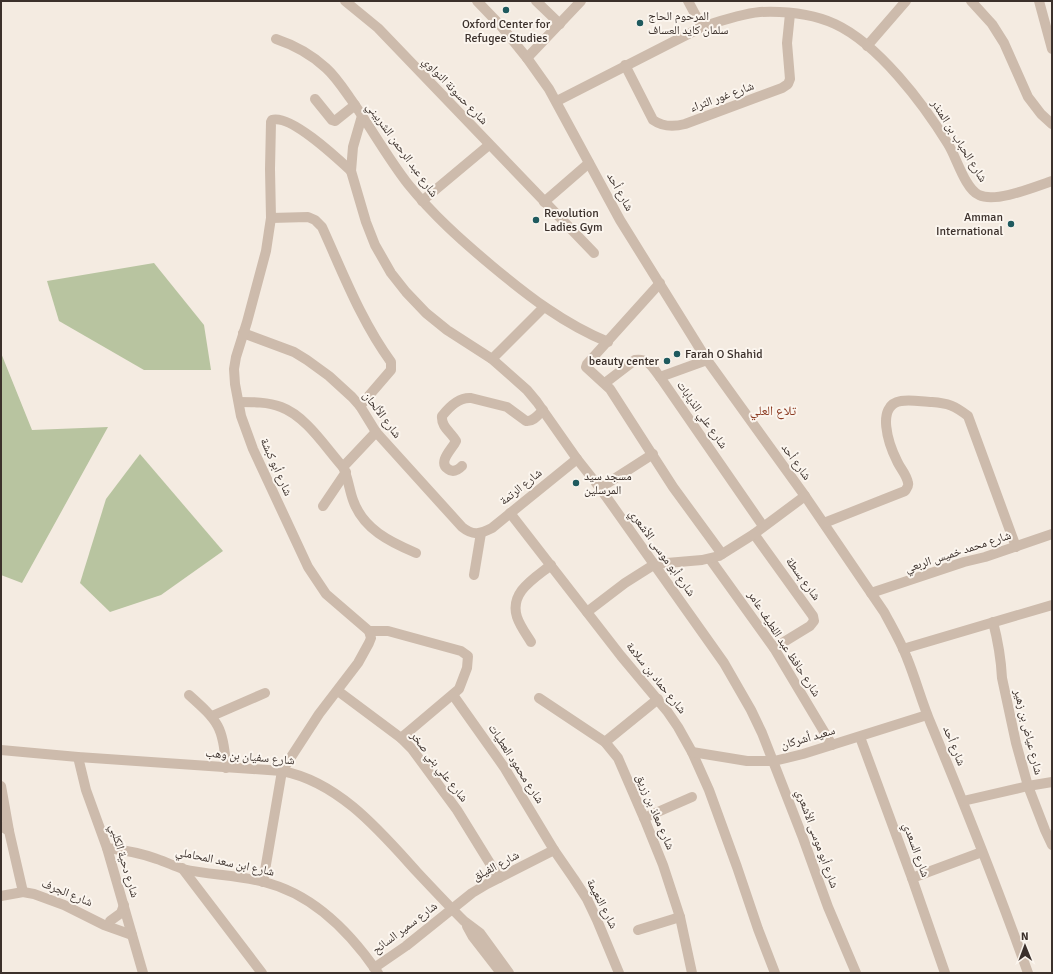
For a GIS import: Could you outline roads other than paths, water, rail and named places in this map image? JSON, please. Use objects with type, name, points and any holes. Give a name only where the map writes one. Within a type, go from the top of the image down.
[{"type":"street","name":"شارع حسونة النواوي","points":[[345,1],[378,28],[594,253]]},
{"type":"street","name":"شارع أحد","points":[[477,1],[502,26],[527,58],[557,101],[620,220],[707,360],[824,523],[884,612],[903,649],[927,715],[963,801],[1013,930],[1027,972]]},
{"type":"street","points":[[536,1],[560,24]]},
{"type":"street","points":[[527,58],[581,1]]},
{"type":"street","points":[[688,1],[702,27]]},
{"type":"street","points":[[867,46],[906,1]]},
{"type":"street","points":[[971,1],[992,24],[1004,43],[1028,97],[1041,114],[1052,124]]},
{"type":"street","points":[[1039,1],[1052,49]]},
{"type":"street","name":"شارع الحباب بن المنذر","points":[[557,101],[702,27],[747,14],[760,12],[808,16],[835,24],[851,33],[867,46],[898,76],[935,123],[949,145],[967,182],[973,191],[978,195],[998,197],[1052,181]]},
{"type":"street","name":"شارع غور الثراء","points":[[625,65],[653,120],[664,126],[678,126],[685,124],[782,88],[788,84],[790,76],[787,43],[790,14]]},
{"type":"street","name":"شارع عبد الرحمن الشربيني","points":[[276,39],[285,42],[310,56],[326,68],[341,86],[398,170],[422,201],[442,222],[527,295],[568,323],[608,342]]},
{"type":"street","points":[[315,99],[332,120],[335,121],[354,105]]},
{"type":"street","name":"شارع أبو موسى الأشعري","points":[[362,116],[353,147],[351,171],[366,222],[375,245],[391,273],[415,303],[453,334],[492,359],[526,390],[543,410],[577,459],[655,564],[730,672],[751,710],[774,761],[828,907],[856,973]]},
{"type":"street","name":"شارع أبو كبشة","points":[[351,171],[312,138],[300,130],[284,120],[272,120],[270,130],[271,218],[266,251],[234,368],[238,402],[253,449],[308,567],[326,594],[369,631]]},
{"type":"street","points":[[422,201],[489,145]]},
{"type":"street","points":[[544,202],[589,163]]},
{"type":"street","points":[[271,218],[308,217],[316,220],[322,227],[358,306],[384,354],[391,362],[391,370],[360,406]]},
{"type":"street","points":[[660,283],[587,364],[586,367],[605,383],[653,454],[673,487],[722,554]]},
{"type":"street","points":[[492,359],[544,307]]},
{"type":"street","name":"شارع الألحان","points":[[243,333],[294,352],[329,376],[360,406],[376,432],[462,528],[472,534],[481,533]]},
{"type":"street","name":"شارع علي الذيابات","points":[[605,383],[635,360],[647,361],[660,377],[763,526]]},
{"type":"street","points":[[660,377],[707,360]]},
{"type":"street","points":[[462,466],[456,471],[451,471],[445,467],[445,458],[456,441],[442,422],[442,416],[459,400],[471,398],[507,407],[526,422],[529,422],[543,410]]},
{"type":"street","points":[[824,523],[905,491],[908,488],[908,482],[896,461],[888,440],[886,414],[891,404],[902,401],[944,403],[957,407],[968,416],[1016,547]]},
{"type":"street","points":[[238,402],[260,402],[271,404],[282,407],[291,412],[310,430],[344,470],[356,508],[371,527],[387,540],[416,553]]},
{"type":"street","points":[[323,506],[344,470],[376,432]]},
{"type":"street","points":[[600,488],[653,454]]},
{"type":"street","name":"شارع الرتمة","points":[[481,533],[492,528],[577,459]]},
{"type":"street","points":[[587,612],[625,583],[655,564],[710,559],[722,554],[754,534],[805,496]]},
{"type":"street","name":"شارع حماد بن سلامة","points":[[510,513],[621,656],[672,716],[692,752],[709,790],[775,973]]},
{"type":"street","points":[[474,575],[481,533]]},
{"type":"street","name":"شارع بسطة","points":[[754,534],[814,616],[814,621],[810,626],[774,648]]},
{"type":"street","name":"شارع محمد خميس الربعي","points":[[871,593],[964,562],[1016,547],[1052,534]]},
{"type":"street","name":"شارع حافظ عبد اللطيف عامر","points":[[710,559],[774,648],[832,745]]},
{"type":"street","points":[[531,642],[517,616],[517,598],[526,585],[551,565]]},
{"type":"street","points":[[903,649],[1052,605]]},
{"type":"street","name":"شارع عياض بن زهير","points":[[993,622],[1010,721],[1034,804],[1052,845]]},
{"type":"street","points":[[263,882],[282,771],[319,714],[338,691],[364,653],[370,638],[369,631],[388,631],[461,651],[466,654],[468,659],[466,673],[458,689],[401,738]]},
{"type":"street","name":"شارع علي بني صخر","points":[[338,691],[401,738],[412,749],[454,806],[499,878]]},
{"type":"street","points":[[212,716],[265,693]]},
{"type":"street","points":[[188,694],[212,716],[222,733],[225,746],[226,768]]},
{"type":"street","name":"شارع محمود العطيات","points":[[452,695],[504,767],[554,850]]},
{"type":"street","name":"شارع معاذ بن زريق","points":[[539,698],[606,742],[618,758],[663,865],[680,917],[692,973]]},
{"type":"street","points":[[606,742],[658,699]]},
{"type":"street","name":"سعيد أشركان","points":[[692,752],[747,761],[774,761],[860,737],[927,715]]},
{"type":"street","name":"شارع السعدي","points":[[860,737],[945,973]]},
{"type":"street","name":"شارع سفيان بن وهب","points":[[1,750],[78,757],[282,771],[295,774],[320,785],[341,798],[356,810],[395,848],[452,909],[480,934],[509,973]]},
{"type":"street","name":"شارع دحية الكلبي","points":[[78,757],[86,790],[107,848],[143,973]]},
{"type":"street","points":[[963,801],[1052,782]]},
{"type":"street","points":[[1,786],[5,828],[23,892]]},
{"type":"street","points":[[644,818],[692,797]]},
{"type":"street","name":"شارع ابن سعد المحاملي","points":[[107,848],[136,852],[182,868],[263,882],[294,892],[308,900],[325,913],[354,943],[376,970]]},
{"type":"street","name":"شارع الفيلق","points":[[452,909],[472,894],[499,878],[554,850]]},
{"type":"street","name":"شارع النعيمة","points":[[554,850],[587,899],[619,973]]},
{"type":"street","points":[[912,878],[982,852]]},
{"type":"street","points":[[182,868],[262,973]]},
{"type":"street","name":"شارع الجرف","points":[[1,896],[23,892],[34,894],[64,905],[104,924],[131,931]]},
{"type":"street","points":[[110,921],[119,915],[124,905]]},
{"type":"street","name":"شارع سمير السائح","points":[[376,970],[452,909]]},
{"type":"street","points":[[638,930],[680,917]]},
{"type":"street","points":[[98,921],[110,921],[131,931]]},
{"type":"street","name":"شارع سفيان بن وهب","points":[[464,921],[473,937],[501,973]]},
{"type":"place","name":"Oxford Center for Refugee Studies","points":[[506,10]]},
{"type":"place","name":"المرحوم الحاج سلمان كايد العساف","points":[[640,23]]},
{"type":"place","name":"Revolution Ladies Gym","points":[[536,220]]},
{"type":"place","name":"Amman International","points":[[1011,224]]},
{"type":"place","name":"Farah O Shahid","points":[[677,354]]},
{"type":"place","name":"beauty center","points":[[667,361]]},
{"type":"place","name":"مسجد سيد المرسلين","points":[[576,483]]},
{"type":"district","name":"تلاع العلي","points":[[773,411]]}]
